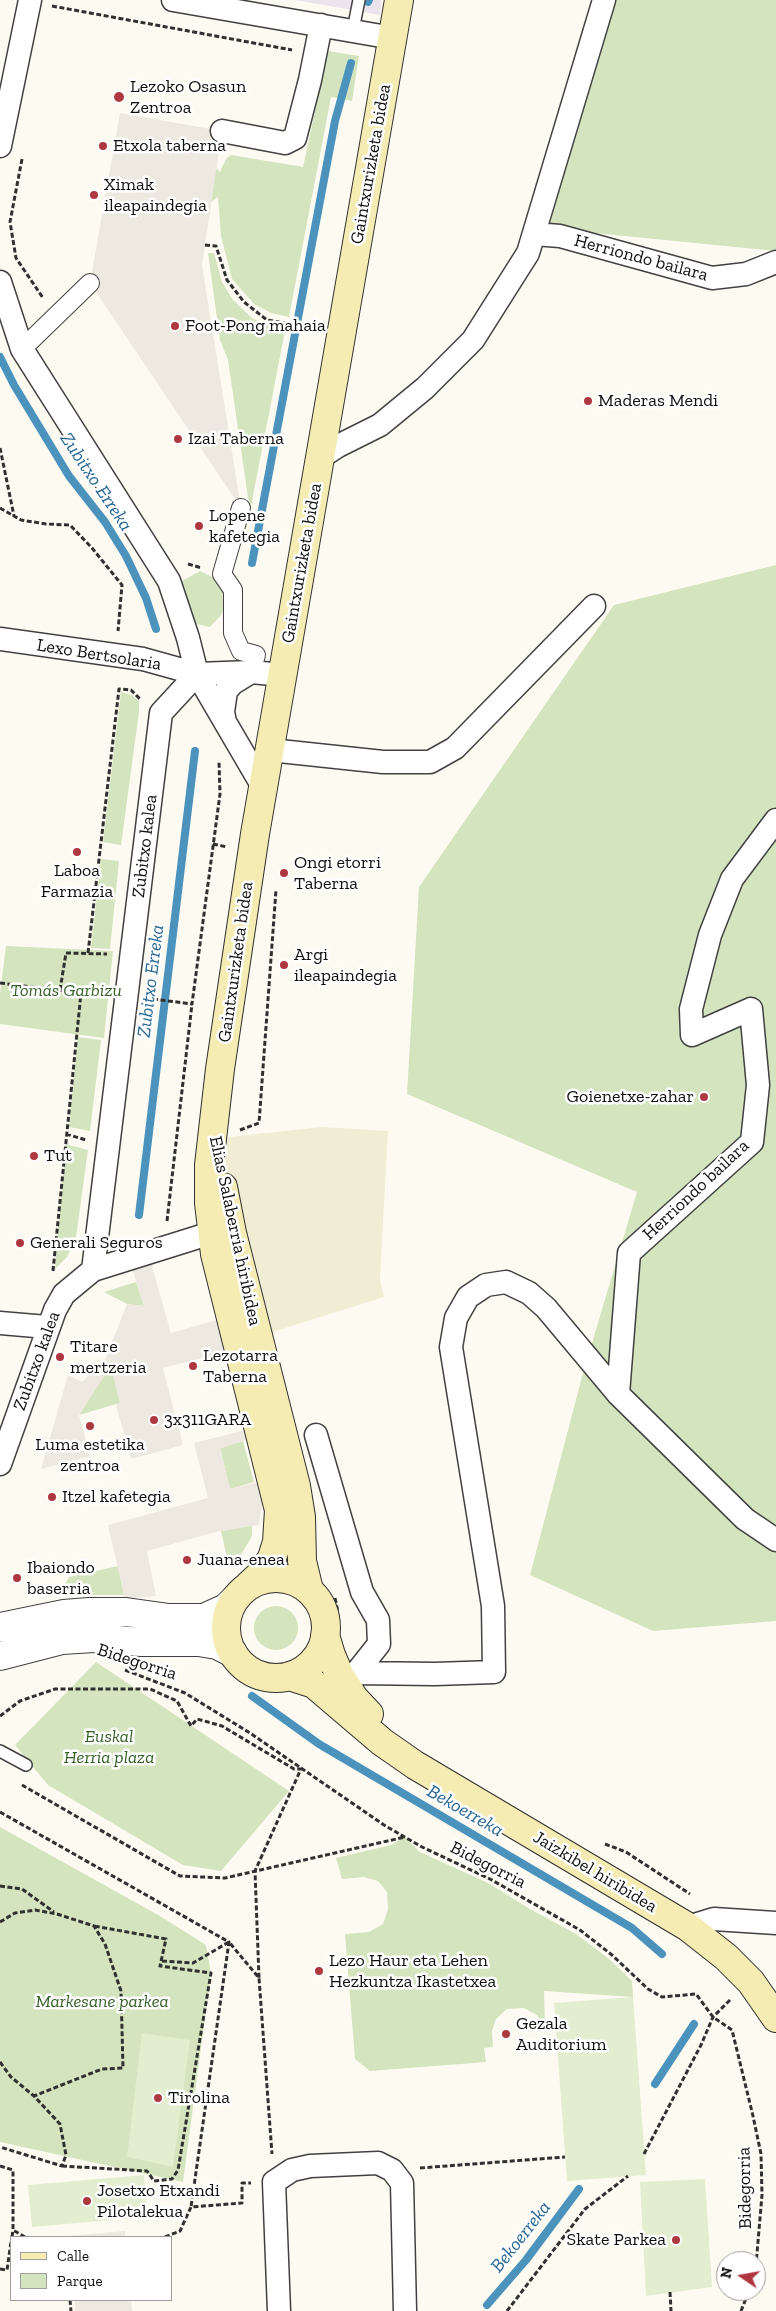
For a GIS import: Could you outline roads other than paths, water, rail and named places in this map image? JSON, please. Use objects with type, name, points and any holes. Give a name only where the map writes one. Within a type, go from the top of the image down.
[{"type":"main road","name":"Gaintxurizketa bidea","points":[[223,1130],[250,868],[399,0]]},
{"type":"main road","name":"Elias Salaberria hiribidea","points":[[223,1130],[225,1199],[296,1486],[301,1517],[302,1561],[309,1590]]},
{"type":"main road","name":"Elias Salaberria hiribidea","points":[[223,1130],[209,1165],[208,1203],[211,1231],[220,1279],[279,1510],[277,1542],[272,1558],[262,1572],[242,1593]]},
{"type":"main road","points":[[274,1577],[287,1578],[309,1590],[323,1610],[326,1622],[321,1649],[314,1661],[302,1670],[289,1676],[276,1678],[251,1672],[241,1664],[233,1653],[226,1628],[229,1610],[242,1593],[261,1580],[274,1577]]},
{"type":"main road","points":[[325,1635],[330,1655],[348,1675]]},
{"type":"main road","name":"Jaizkibel hiribidea","points":[[348,1675],[354,1698],[402,1745],[450,1786]]},
{"type":"main road","name":"Jaizkibel hiribidea","points":[[289,1676],[314,1684],[382,1742],[450,1786],[688,1928],[726,1957],[751,1982],[776,2018]]},
{"type":"street","points":[[173,0],[319,34],[353,30],[393,38]]},
{"type":"street","points":[[321,457],[338,446],[380,425],[425,388],[473,340],[528,252],[604,0]]},
{"type":"street","points":[[0,146],[40,3]]},
{"type":"street","points":[[222,131],[285,143],[295,138],[319,34]]},
{"type":"street","name":"Herriondo bailara","points":[[534,234],[560,236],[712,278],[746,274],[776,262]]},
{"type":"street","points":[[0,282],[22,349],[169,581],[188,638],[197,674],[263,787]]},
{"type":"street","points":[[22,349],[90,282]]},
{"type":"street","points":[[230,731],[223,701],[226,691],[233,683],[251,672],[256,655],[241,651],[233,633],[233,590],[222,574],[241,508]]},
{"type":"street","points":[[230,731],[261,743],[270,736],[271,740],[383,762],[430,762],[454,748],[594,606]]},
{"type":"street","name":"Lexo Bertsolaria","points":[[0,639],[143,659],[197,674],[251,672],[283,674]]},
{"type":"street","name":"Zubitxo kalea","points":[[93,1270],[161,713],[197,674]]},
{"type":"street","name":"Herriondo bailara","points":[[618,1394],[629,1252],[752,1142],[758,1085],[751,1009],[692,1035],[691,1009],[710,935],[732,879],[776,820]]},
{"type":"street","points":[[211,1231],[221,1216],[225,1199]]},
{"type":"street","name":"Zubitxo kalea","points":[[0,1464],[47,1328],[64,1294],[93,1270],[191,1240],[211,1231]]},
{"type":"street","points":[[348,1675],[494,1672],[493,1606],[451,1347],[456,1318],[468,1297],[486,1285],[506,1282],[529,1293],[546,1308],[618,1394],[745,1519],[776,1540]]},
{"type":"street","points":[[0,1323],[47,1328]]},
{"type":"street","points":[[316,1435],[362,1592],[378,1620],[379,1644],[348,1675]]},
{"type":"street","points":[[0,1627],[64,1614],[89,1612],[126,1612],[169,1618],[204,1618],[226,1608],[242,1593]]},
{"type":"street","points":[[0,1656],[62,1640],[94,1638],[141,1642],[200,1642],[217,1645],[233,1653]]},
{"type":"street","points":[[688,1928],[714,1919],[776,1923]]},
{"type":"street","points":[[279,2311],[274,2182],[292,2170],[310,2166],[378,2163],[397,2176],[405,2311]]},
{"type":"lane","points":[[353,30],[359,0]]},
{"type":"lane","points":[[0,1751],[26,1765]]},
{"type":"waterway","points":[[252,563],[335,121],[351,63]]},
{"type":"waterway","name":"Zubitxo Erreka","points":[[0,357],[14,385],[69,476],[105,522],[126,556],[146,598],[156,629]]},
{"type":"waterway","name":"Zubitxo Erreka","points":[[139,1215],[195,751]]},
{"type":"waterway","name":"Bekoerreka","points":[[252,1696],[319,1744],[632,1928],[662,1954]]},
{"type":"waterway","name":"Bekoerreka","points":[[655,2084],[694,2024]]},
{"type":"waterway","name":"Bekoerreka","points":[[487,2305],[526,2260],[579,2189]]},
{"type":"place","name":"Lezoko Osasun Zentroa","points":[[119,97]]},
{"type":"place","name":"Etxola taberna","points":[[103,146]]},
{"type":"place","name":"Ximak ileapaindegia","points":[[94,195]]},
{"type":"place","name":"Foot-Pong mahaia","points":[[175,326]]},
{"type":"place","name":"Maderas Mendi","points":[[588,401]]},
{"type":"place","name":"Izai Taberna","points":[[178,439]]},
{"type":"place","name":"Lopene kafetegia","points":[[199,526]]},
{"type":"place","name":"Laboa Farmazia","points":[[77,852]]},
{"type":"place","name":"Ongi etorri Taberna","points":[[284,873]]},
{"type":"place","name":"Argi ileapaindegia","points":[[284,965]]},
{"type":"place","name":"Goienetxe-zahar","points":[[704,1097]]},
{"type":"place","name":"Tut","points":[[34,1156]]},
{"type":"place","name":"Generali Seguros","points":[[20,1243]]},
{"type":"place","name":"Titare mertzeria","points":[[60,1357]]},
{"type":"place","name":"Lezotarra Taberna","points":[[193,1366]]},
{"type":"place","name":"3x311GARA","points":[[154,1420]]},
{"type":"place","name":"Luma estetika zentroa","points":[[90,1426]]},
{"type":"place","name":"Itzel kafetegia","points":[[52,1497]]},
{"type":"place","name":"Juana-enea","points":[[187,1560]]},
{"type":"place","name":"Ibaiondo baserria","points":[[17,1578]]},
{"type":"place","name":"Lezo Haur eta Lehen Hezkuntza Ikastetxea","points":[[319,1971]]},
{"type":"place","name":"Gezala Auditorium","points":[[506,2034]]},
{"type":"place","name":"Tirolina","points":[[158,2098]]},
{"type":"place","name":"Josetxo Etxandi Pilotalekua","points":[[87,2201]]},
{"type":"place","name":"Skate Parkea","points":[[676,2240]]},
{"type":"park label","name":"Tomás Garbizu","points":[[66,991]]},
{"type":"park label","name":"Euskal Herria plaza","points":[[109,1747]]},
{"type":"park label","name":"Markesane parkea","points":[[102,2002]]}]
